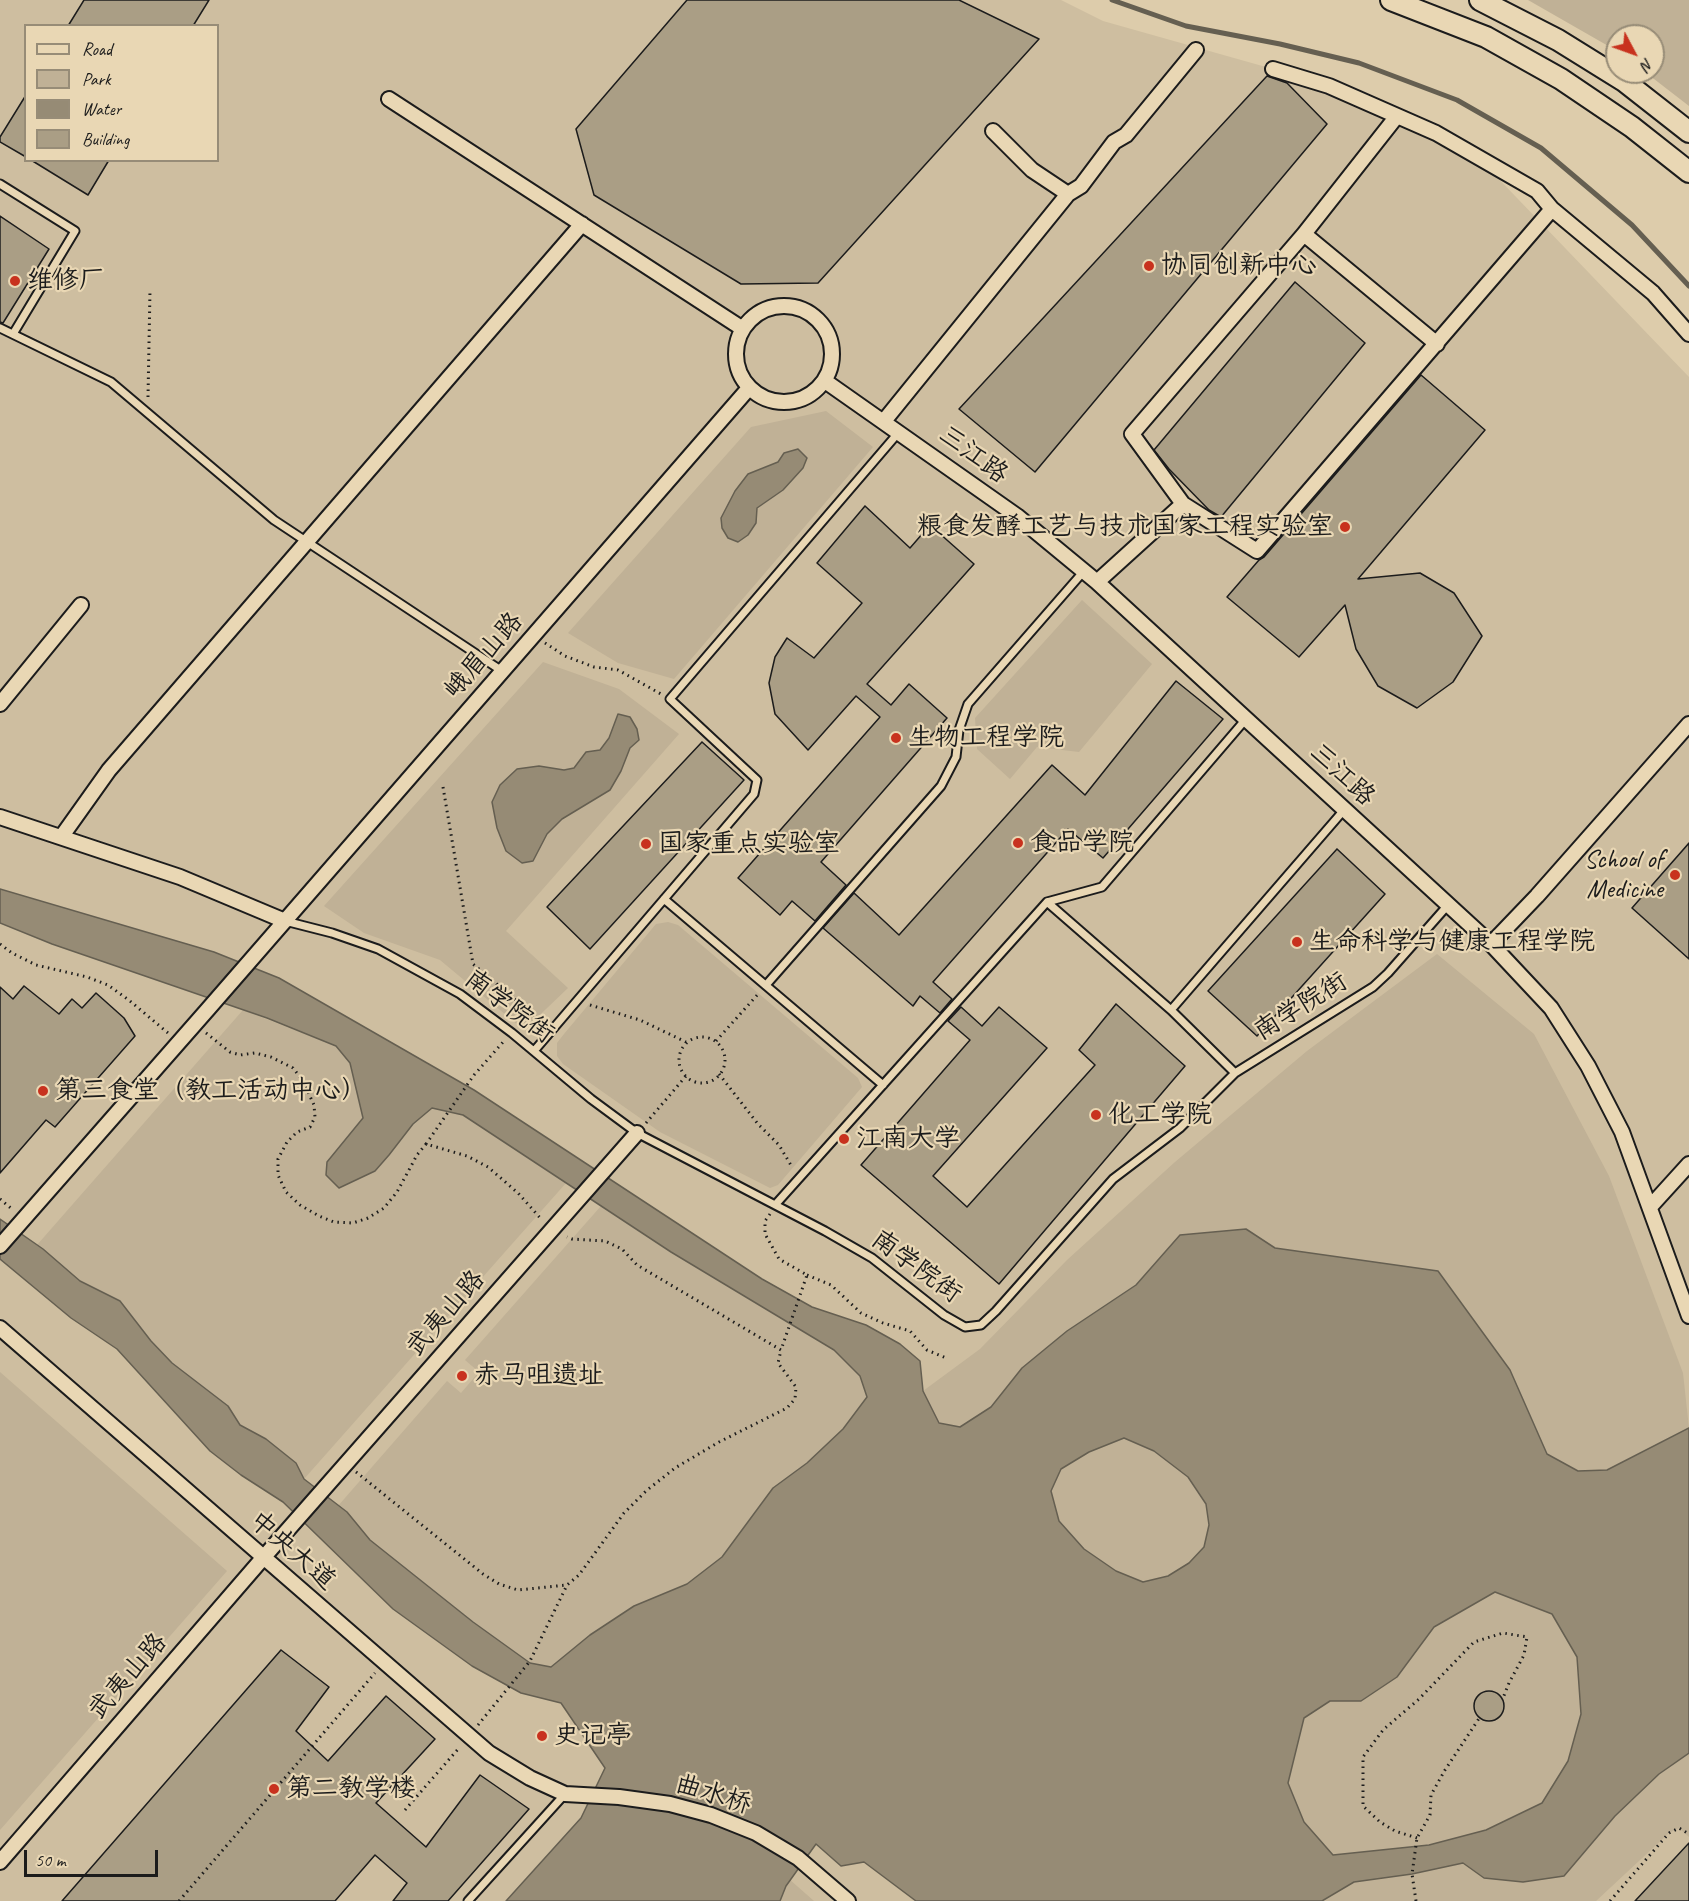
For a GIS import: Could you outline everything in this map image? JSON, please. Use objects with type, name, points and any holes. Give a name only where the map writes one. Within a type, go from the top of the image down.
[{"type":"main road","points":[[1392,0],[1486,37],[1561,80],[1632,127],[1689,172]]},
{"type":"main road","points":[[1480,0],[1558,40],[1615,75],[1689,132]]},
{"type":"street","points":[[884,421],[1068,194],[1081,186],[1114,142],[1126,135],[1196,50]]},
{"type":"street","points":[[1274,69],[1329,86],[1436,133],[1538,191],[1552,209],[1653,293],[1689,334]]},
{"type":"street","points":[[389,99],[743,328]]},
{"type":"street","points":[[1397,116],[1304,234],[1132,434],[1183,504],[1257,551],[1552,209]]},
{"type":"street","points":[[993,131],[1032,170],[1068,194]]},
{"type":"street","points":[[62,836],[110,770],[582,224]]},
{"type":"street","points":[[1304,234],[1437,344]]},
{"type":"street","points":[[774,307],[796,307],[811,313],[822,323],[830,336],[833,351],[831,367],[825,381],[810,396],[789,403],[767,400],[749,388],[738,370],[736,349],[743,328],[753,317],[774,307]]},
{"type":"street","name":"三江路","points":[[825,381],[1017,516],[1097,582],[1491,944],[1551,1008],[1588,1066],[1622,1132],[1689,1316]]},
{"type":"street","name":"峨眉山路","points":[[196,1024],[749,388]]},
{"type":"street","points":[[1097,582],[1183,504]]},
{"type":"street","points":[[0,704],[81,605]]},
{"type":"street","points":[[1491,944],[1537,896],[1689,724]]},
{"type":"street","points":[[0,817],[62,836],[180,878],[285,921]]},
{"type":"street","points":[[0,1246],[196,1024]]},
{"type":"street","name":"武夷山路","points":[[0,1862],[263,1558],[637,1133]]},
{"type":"street","points":[[1650,1207],[1689,1164]]},
{"type":"street","name":"中央大道","points":[[0,1328],[469,1737],[489,1753],[530,1778],[564,1794]]},
{"type":"street","name":"曲水桥","points":[[564,1794],[619,1797],[670,1804],[711,1815],[756,1833],[798,1858],[848,1901]]},
{"type":"lane","points":[[0,184],[75,231],[13,334]]},
{"type":"lane","points":[[0,328],[111,382],[274,520],[502,671]]},
{"type":"lane","points":[[534,1051],[754,794],[757,780],[670,699],[899,432]]},
{"type":"lane","points":[[766,985],[941,786],[956,757],[959,730],[968,704],[1084,571]]},
{"type":"lane","points":[[775,1205],[1047,902],[1102,887],[1246,719]]},
{"type":"lane","points":[[1171,1010],[1344,810]]},
{"type":"lane","points":[[664,898],[883,1085]]},
{"type":"lane","points":[[1047,902],[1171,1010],[1235,1073]]},
{"type":"lane","name":"南学院街","points":[[285,921],[332,933],[378,949],[460,994],[637,1133],[872,1258],[944,1315],[964,1326],[981,1325],[996,1311],[1113,1179],[1180,1128],[1235,1073],[1373,987],[1448,905]]},
{"type":"lane","points":[[468,1901],[564,1794]]},
{"type":"path","points":[[149,414],[150,290]]},
{"type":"path","points":[[533,636],[565,656],[594,667],[618,670],[670,699]]},
{"type":"path","points":[[443,787],[473,964],[551,1030]]},
{"type":"path","points":[[0,944],[36,965],[87,977],[108,985],[179,1042]]},
{"type":"path","points":[[716,1041],[766,985]]},
{"type":"path","points":[[576,1001],[640,1020],[686,1042]]},
{"type":"path","points":[[196,1024],[230,1053],[240,1055],[255,1053],[272,1057],[293,1068],[303,1081],[314,1105],[315,1117],[310,1127],[297,1132],[287,1142],[278,1159],[278,1175],[286,1192],[300,1205],[334,1222],[353,1223],[368,1218],[384,1208],[397,1192],[417,1155],[445,1114],[490,1054],[512,1033]]},
{"type":"path","points":[[701,1037],[716,1041],[724,1054],[724,1062],[719,1074],[706,1082],[692,1081],[686,1076],[678,1059],[686,1042],[701,1037]]},
{"type":"path","points":[[719,1074],[758,1124],[779,1145],[799,1178]]},
{"type":"path","points":[[637,1133],[686,1076]]},
{"type":"path","points":[[426,1144],[467,1156],[488,1167],[518,1193],[552,1230],[572,1239],[605,1241],[622,1249],[637,1265],[781,1350]]},
{"type":"path","points":[[775,1205],[765,1221],[765,1234],[779,1259],[831,1286],[861,1313],[883,1323],[909,1330],[927,1350],[946,1358]]},
{"type":"path","points":[[405,1810],[469,1737],[530,1661],[567,1585],[579,1575],[624,1513],[646,1491],[675,1468],[787,1408],[795,1399],[796,1387],[778,1363],[785,1335],[807,1275]]},
{"type":"path","points":[[346,1464],[483,1574],[499,1584],[518,1590],[567,1585]]},
{"type":"path","points":[[1417,1838],[1395,1831],[1380,1822],[1363,1806],[1364,1757],[1383,1730],[1419,1699],[1474,1642],[1503,1633],[1527,1638],[1524,1654],[1503,1698]]},
{"type":"path","points":[[180,1901],[384,1662]]},
{"type":"path","points":[[1416,1901],[1412,1874],[1417,1838],[1430,1815],[1431,1795],[1480,1717]]},
{"type":"path","points":[[1610,1901],[1670,1833],[1679,1828],[1689,1834]]},
{"type":"shaded area","name":"江南大学","points":[[0,0],[1061,0],[1103,21],[1273,69],[1468,147],[1689,377],[1689,1901],[0,1901]]},
{"type":"green space","points":[[1528,0],[1689,0],[1689,106],[1661,84],[1665,84],[1665,24],[1605,24],[1605,44]]},
{"type":"green space","points":[[826,411],[873,447],[674,679],[618,663],[568,633],[751,427]]},
{"type":"green space","points":[[1082,600],[1152,664],[1079,752],[1037,747],[1010,779],[977,749],[975,718]]},
{"type":"green space","points":[[543,662],[619,689],[679,734],[506,931],[568,988],[524,1030],[440,960],[364,933],[324,906]]},
{"type":"green space","points":[[668,922],[678,925],[858,1078],[862,1087],[778,1185],[770,1188],[660,1132],[563,1064],[557,1056],[557,1043],[564,1034],[656,924]]},
{"type":"green space","points":[[1437,954],[1534,1034],[1609,1176],[1683,1373],[1689,1428],[1607,1470],[1578,1471],[1547,1454],[1510,1370],[1438,1271],[1275,1248],[1246,1229],[1180,1235],[1136,1285],[1067,1331],[1022,1368],[991,1407],[960,1427],[939,1423],[923,1391],[980,1349],[1067,1260],[1175,1162],[1307,1051]]},
{"type":"green space","points":[[243,1010],[336,1046],[350,1063],[363,1118],[327,1162],[389,1155],[413,1124],[432,1108],[463,1115],[566,1183],[304,1479],[296,1463],[266,1439],[240,1425],[228,1406],[172,1363],[151,1341],[120,1301],[80,1281],[37,1245]]},
{"type":"green space","points":[[601,1206],[671,1252],[834,1350],[860,1376],[867,1396],[843,1429],[807,1463],[773,1488],[722,1557],[687,1584],[634,1606],[590,1635],[551,1667],[530,1663],[473,1622],[370,1540],[347,1512],[338,1506],[447,1381],[461,1393],[479,1372],[465,1360]]},
{"type":"green space","points":[[0,1372],[227,1571],[0,1830]]},
{"type":"green space","points":[[1124,1438],[1154,1451],[1188,1477],[1206,1504],[1209,1525],[1204,1547],[1189,1563],[1168,1576],[1143,1582],[1116,1571],[1084,1549],[1059,1521],[1051,1491],[1061,1469],[1089,1452]]},
{"type":"green space","points":[[1495,1592],[1552,1614],[1577,1657],[1581,1714],[1568,1761],[1542,1803],[1486,1830],[1429,1845],[1333,1855],[1304,1822],[1288,1783],[1304,1718],[1330,1701],[1361,1701],[1397,1677],[1434,1627]]},
{"type":"green space","points":[[1689,1753],[1689,1837],[1679,1828],[1669,1833],[1596,1901],[1322,1901],[1354,1882],[1463,1863],[1485,1878],[1564,1876],[1615,1816],[1655,1777]]},
{"type":"green space","points":[[789,1879],[814,1901],[777,1901]]},
{"type":"water","points":[[798,449],[807,458],[803,468],[783,490],[757,508],[756,523],[748,535],[738,542],[728,538],[722,528],[721,518],[735,491],[748,474],[778,462],[784,453]]},
{"type":"water","points":[[618,714],[630,717],[637,729],[639,740],[630,748],[610,790],[562,819],[547,834],[533,861],[522,863],[506,851],[497,828],[492,802],[500,785],[517,769],[539,766],[564,770],[574,768],[586,752],[600,750],[609,738]]},
{"type":"water","points":[[0,889],[214,952],[279,978],[474,1090],[762,1279],[812,1307],[866,1325],[900,1344],[920,1361],[923,1391],[939,1423],[960,1427],[991,1407],[1022,1368],[1067,1331],[1136,1285],[1180,1235],[1246,1229],[1275,1248],[1438,1271],[1510,1370],[1547,1454],[1578,1471],[1607,1470],[1689,1428],[1689,1753],[1659,1774],[1615,1816],[1564,1876],[1523,1882],[1484,1878],[1463,1863],[1412,1874],[1354,1882],[1322,1901],[916,1901],[864,1862],[841,1866],[816,1844],[786,1886],[780,1901],[506,1901],[581,1818],[605,1768],[561,1703],[521,1693],[472,1666],[393,1609],[283,1502],[241,1475],[210,1451],[117,1349],[71,1318],[0,1259],[0,1219],[43,1249],[80,1281],[120,1301],[151,1341],[172,1363],[228,1406],[240,1425],[266,1439],[296,1463],[304,1479],[347,1512],[370,1540],[473,1622],[530,1663],[551,1667],[590,1635],[634,1606],[687,1584],[722,1557],[773,1488],[807,1463],[843,1429],[867,1397],[860,1376],[834,1350],[671,1252],[463,1115],[432,1108],[413,1124],[375,1171],[339,1188],[326,1175],[327,1162],[363,1118],[350,1063],[336,1046],[267,1018],[52,944],[0,923]],"holes":[[[1124,1438],[1154,1451],[1188,1477],[1206,1504],[1209,1525],[1204,1547],[1189,1563],[1168,1576],[1143,1582],[1116,1571],[1084,1549],[1059,1521],[1051,1491],[1061,1469],[1089,1452]],[[1495,1592],[1552,1614],[1577,1657],[1581,1714],[1568,1761],[1542,1803],[1486,1830],[1429,1845],[1333,1855],[1304,1822],[1288,1783],[1304,1718],[1330,1701],[1361,1701],[1397,1677],[1434,1627]]]},
{"type":"building","points":[[84,0],[209,0],[194,24],[69,24]]},
{"type":"building","points":[[687,0],[959,0],[1039,39],[818,283],[741,284],[594,195],[576,129]]},
{"type":"building","name":"协同创新中心","points":[[1267,76],[1287,83],[1327,124],[1035,472],[959,409]]},
{"type":"building","points":[[24,98],[24,156],[0,142],[0,137]]},
{"type":"building","points":[[34,162],[108,162],[88,195]]},
{"type":"building","name":"维修厂","points":[[0,216],[49,249],[3,323],[0,322]]},
{"type":"building","points":[[1295,282],[1365,343],[1221,517],[1209,510],[1154,450]]},
{"type":"building","name":"粮食发酵工艺与技术国家工程实验室","points":[[1421,375],[1485,430],[1358,579],[1420,573],[1454,593],[1482,636],[1453,682],[1417,708],[1378,686],[1356,649],[1345,605],[1299,657],[1227,597]]},
{"type":"building","name":"生物工程学院","points":[[865,506],[910,548],[930,525],[974,564],[867,684],[891,705],[909,684],[947,718],[821,862],[846,885],[815,921],[792,901],[780,915],[738,878],[880,717],[856,696],[808,750],[775,714],[769,683],[775,657],[787,638],[814,658],[862,603],[817,563]]},
{"type":"building","name":"食品学院","points":[[1176,681],[1223,719],[1103,858],[1068,829],[933,982],[952,999],[940,1013],[920,996],[913,1006],[823,928],[854,893],[899,935],[1052,765],[1085,795]]},
{"type":"building","name":"国家重点实验室","points":[[702,742],[744,780],[590,949],[547,907]]},
{"type":"building","name":"School of Medicine","points":[[1689,843],[1689,959],[1632,908]]},
{"type":"building","name":"生命科学与健康工程学院","points":[[1337,849],[1385,894],[1257,1036],[1208,991]]},
{"type":"building","name":"第三食堂（教工活动中心）","points":[[24,986],[59,1014],[72,999],[82,1008],[96,993],[124,1018],[135,1036],[55,1127],[46,1120],[0,1173],[0,987],[13,999]]},
{"type":"building","name":"化工学院","points":[[1116,1004],[1185,1066],[999,1284],[861,1165],[970,1040],[948,1021],[961,1007],[982,1026],[999,1007],[1047,1048],[933,1176],[967,1207],[1095,1065],[1079,1050]]},
{"type":"building","name":"第二教学楼","points":[[281,1650],[329,1687],[296,1731],[328,1761],[386,1696],[435,1739],[376,1803],[426,1847],[480,1775],[529,1809],[448,1901],[393,1901],[407,1883],[375,1855],[335,1901],[62,1901]]},
{"type":"building","points":[[1489,1691],[1495,1692],[1503,1700],[1503,1712],[1495,1720],[1489,1721],[1483,1720],[1475,1712],[1474,1706],[1475,1700],[1483,1692]]},
{"type":"building","points":[[1689,1843],[1689,1901],[1635,1901]]},
{"type":"waterway","points":[[1112,0],[1186,26],[1280,44],[1359,63],[1457,100],[1541,148],[1632,225],[1689,286]]},
{"type":"place","name":"协同创新中心","points":[[1149,266]]},
{"type":"place","name":"维修厂","points":[[15,281]]},
{"type":"place","name":"粮食发酵工艺与技术国家工程实验室","points":[[1345,527]]},
{"type":"place","name":"生物工程学院","points":[[896,738]]},
{"type":"place","name":"食品学院","points":[[1018,843]]},
{"type":"place","name":"国家重点实验室","points":[[646,844]]},
{"type":"place","name":"School of Medicine","points":[[1675,875]]},
{"type":"place","name":"生命科学与健康工程学院","points":[[1297,942]]},
{"type":"place","name":"第三食堂（教工活动中心）","points":[[43,1091]]},
{"type":"place","name":"化工学院","points":[[1096,1115]]},
{"type":"place","name":"江南大学","points":[[844,1139]]},
{"type":"place","name":"赤马咀遗址","points":[[462,1376]]},
{"type":"place","name":"史记亭","points":[[542,1736]]},
{"type":"place","name":"第二教学楼","points":[[274,1789]]}]
